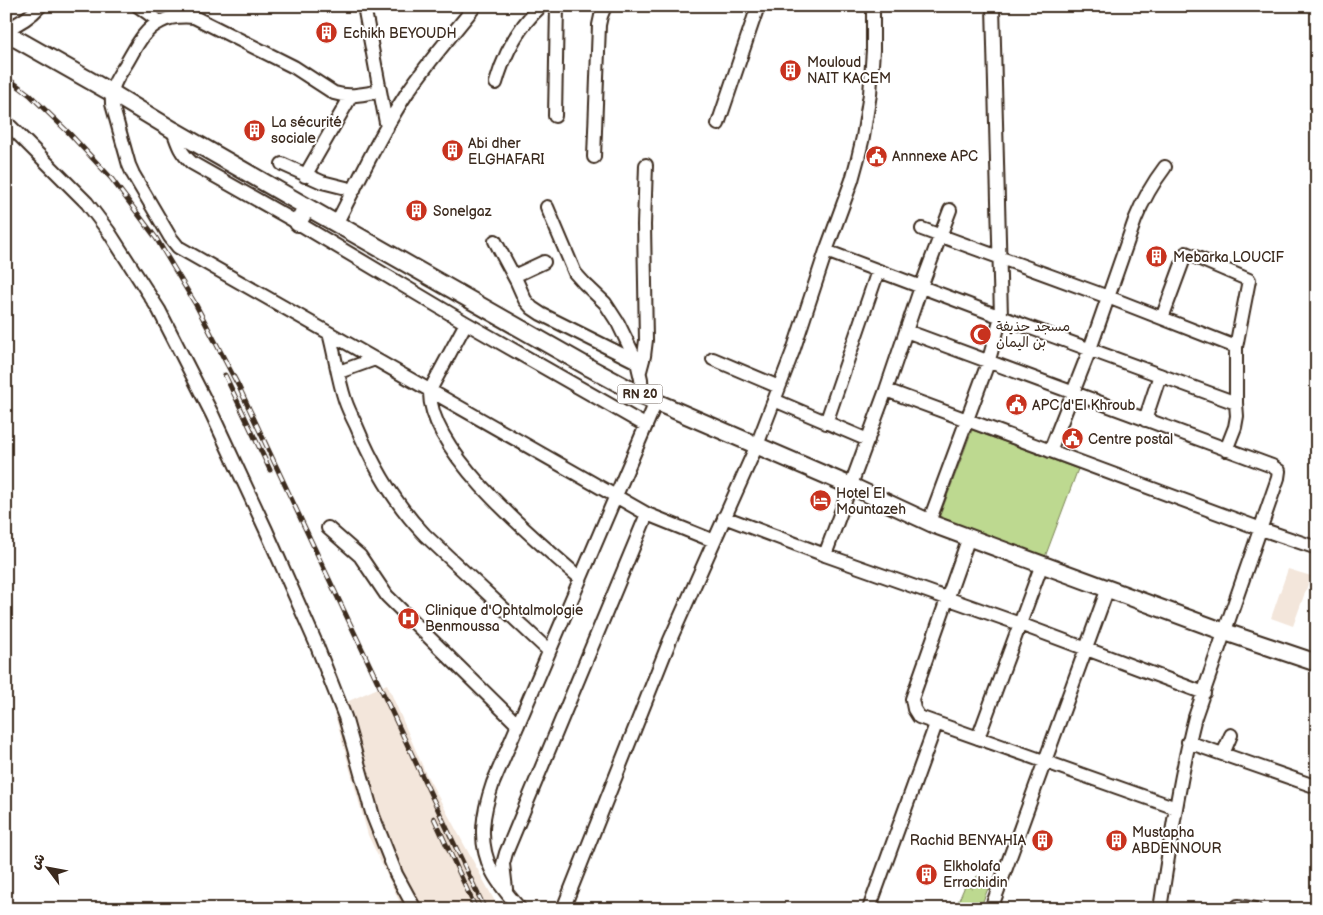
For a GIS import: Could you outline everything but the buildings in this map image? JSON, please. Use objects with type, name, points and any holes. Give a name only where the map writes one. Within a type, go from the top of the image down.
[{"type":"main road","name":"RN 20","points":[[6,33],[336,224],[582,364],[649,399],[851,486],[929,522],[1225,632],[1317,663]]},
{"type":"main road","points":[[298,223],[307,207]]},
{"type":"street","points":[[6,29],[28,18],[40,6]]},
{"type":"street","points":[[138,6],[160,22]]},
{"type":"street","points":[[364,6],[387,128]]},
{"type":"street","points":[[336,224],[398,108],[435,54],[475,6]]},
{"type":"street","points":[[496,83],[512,44],[541,6]]},
{"type":"street","points":[[555,116],[556,6]]},
{"type":"street","points":[[594,157],[599,25],[605,6]]},
{"type":"street","points":[[718,124],[758,6]]},
{"type":"street","points":[[563,909],[670,640],[757,445],[794,351],[826,251],[852,180],[863,137],[872,72],[873,6]]},
{"type":"street","points":[[929,522],[988,363],[1001,317],[993,6]]},
{"type":"street","points":[[380,91],[351,96],[342,96],[334,93],[294,68],[194,17],[182,16],[171,17],[160,22],[150,28],[142,37],[117,80],[112,93],[112,104],[133,174],[170,237],[178,247],[647,514],[714,541]]},
{"type":"street","points":[[306,176],[351,96]]},
{"type":"street","points":[[6,122],[87,204],[109,232],[159,310],[212,414],[266,530],[314,641],[345,717],[373,816],[396,874],[415,909]]},
{"type":"street","points":[[173,130],[183,155],[192,163],[645,425]]},
{"type":"street","points":[[282,164],[328,184],[354,190]]},
{"type":"street","points":[[638,367],[644,356],[645,348],[644,225],[646,165]]},
{"type":"street","points":[[1050,451],[1090,349],[1141,204],[1165,167]]},
{"type":"street","points":[[520,909],[492,872],[486,854],[483,820],[486,804],[493,783],[645,425],[649,399],[638,367],[618,323],[610,309],[575,273],[547,207]]},
{"type":"street","points":[[825,555],[950,210]]},
{"type":"street","points":[[922,229],[1108,297],[1236,347]]},
{"type":"street","points":[[496,241],[525,300],[536,311],[638,367]]},
{"type":"street","points":[[826,251],[1236,403]]},
{"type":"street","points":[[1162,318],[1186,253],[1249,280],[1236,347],[1237,416],[1226,450]]},
{"type":"street","points":[[514,276],[544,262]]},
{"type":"street","points":[[826,423],[878,271]]},
{"type":"street","points":[[466,323],[430,390],[429,400],[433,415],[455,455],[504,508],[580,578]]},
{"type":"street","points":[[906,331],[988,363],[1272,466],[1279,471],[1188,742],[1160,909]]},
{"type":"street","points":[[329,333],[345,400],[366,449],[381,477],[409,519],[549,651]]},
{"type":"street","points":[[339,372],[375,359]]},
{"type":"street","points":[[713,359],[779,387]]},
{"type":"street","points":[[1145,420],[1160,376]]},
{"type":"street","points":[[886,390],[1317,548]]},
{"type":"street","points":[[774,400],[868,440]]},
{"type":"street","points":[[506,891],[503,864],[506,853],[647,514]]},
{"type":"street","points":[[724,517],[825,555],[948,597],[1204,693]]},
{"type":"street","points":[[328,528],[360,556],[386,596],[518,725]]},
{"type":"street","points":[[969,537],[912,699],[914,710],[919,717],[1176,808]]},
{"type":"street","points":[[978,738],[1042,564]]},
{"type":"street","points":[[991,909],[1108,588]]},
{"type":"street","points":[[869,909],[936,724]]},
{"type":"street","points":[[1223,754],[1231,735]]},
{"type":"street","points":[[1188,742],[1317,787]]},
{"type":"street","points":[[1238,909],[1238,906],[1255,909]]},
{"type":"shaded area","points":[[1288,569],[1311,576],[1293,626],[1271,618]]},
{"type":"shaded area","points":[[387,684],[426,774],[499,909],[403,909],[368,835],[333,708]]},
{"type":"green space","points":[[972,430],[1078,469],[1045,557],[939,518]]},
{"type":"green space","points":[[977,876],[991,881],[980,909],[961,909],[956,907],[965,886],[972,888]]},
{"type":"railway","points":[[6,77],[30,95],[111,178],[156,238],[196,305],[239,387],[485,909]]},
{"type":"railway","points":[[225,375],[270,470]]},
{"type":"railway","points":[[434,818],[476,909]]},
{"type":"place","name":"Echikh BEYOUDH","points":[[327,33]]},
{"type":"place","name":"Mouloud NAIT KACEM","points":[[791,70]]},
{"type":"place","name":"La sécurité sociale","points":[[255,130]]},
{"type":"place","name":"Abi dher ELGHAFARI","points":[[452,151]]},
{"type":"place","name":"Annnexe APC","points":[[876,156]]},
{"type":"place","name":"Sonelgaz","points":[[417,211]]},
{"type":"place","name":"Mebarka LOUCIF","points":[[1157,257]]},
{"type":"place","name":"مسجد حذيفة بن اليمان","points":[[980,334]]},
{"type":"place","name":"APC d'El Khroub","points":[[1016,405]]},
{"type":"place","name":"Centre postal","points":[[1072,439]]},
{"type":"place","name":"Hotel El Mountazeh","points":[[820,501]]},
{"type":"place","name":"Clinique d'Ophtalmologie Benmoussa","points":[[409,618]]},
{"type":"place","name":"Rachid BENYAHIA","points":[[1042,840]]},
{"type":"place","name":"Mustapha ABDENNOUR","points":[[1116,840]]},
{"type":"place","name":"Elkholafa Errachidin","points":[[927,874]]}]
